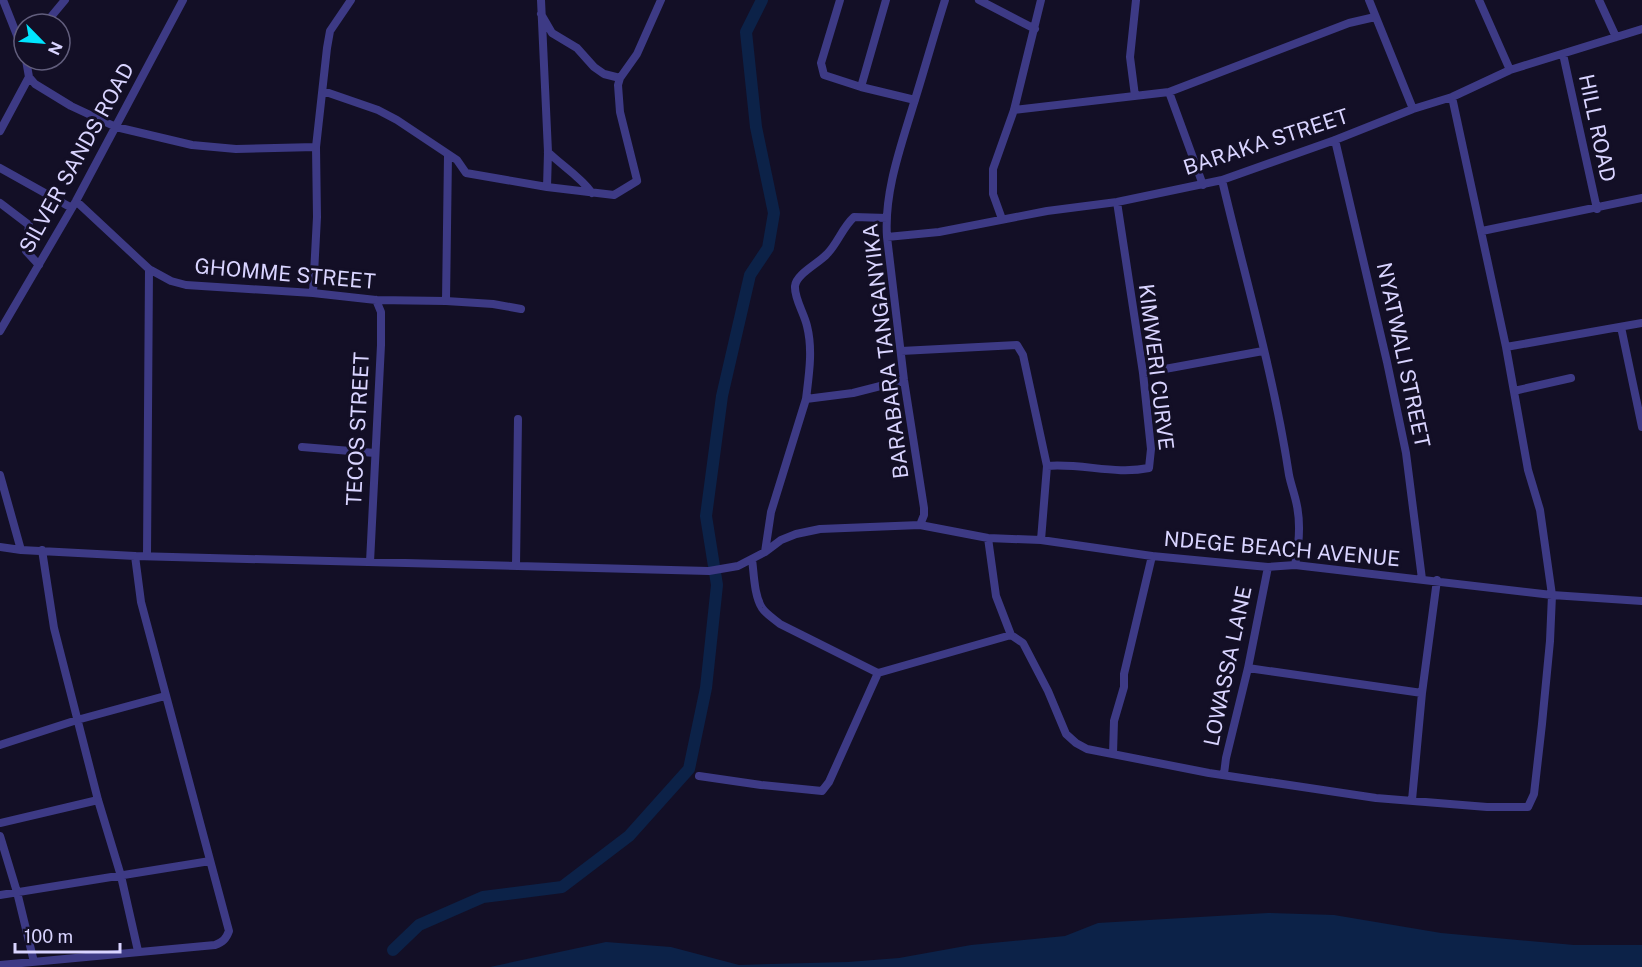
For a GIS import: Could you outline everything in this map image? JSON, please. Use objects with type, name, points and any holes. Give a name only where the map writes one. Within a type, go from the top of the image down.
[{"type":"street","points":[[3,0],[12,21]]},
{"type":"street","points":[[55,12],[65,0]]},
{"type":"street","name":"SILVER SANDS ROAD","points":[[0,331],[116,127],[183,0]]},
{"type":"street","points":[[313,293],[317,217],[316,147],[327,48],[330,31],[351,0]]},
{"type":"street","points":[[541,0],[548,152],[547,187]]},
{"type":"street","points":[[323,91],[378,110],[457,160],[466,173],[547,187],[614,195],[637,180],[620,112],[618,85],[620,78],[637,54],[661,0]]},
{"type":"street","points":[[840,0],[820,63],[821,71],[829,78],[915,100]]},
{"type":"street","points":[[861,87],[886,0]]},
{"type":"street","name":"BARABARA TANGANYIKA","points":[[920,525],[924,508],[904,380],[887,237],[887,218],[890,187],[945,0]]},
{"type":"street","points":[[979,0],[1035,29]]},
{"type":"street","points":[[1002,219],[993,194],[993,169],[1014,110],[1041,0]]},
{"type":"street","points":[[1135,96],[1130,57],[1136,0]]},
{"type":"street","points":[[1369,0],[1413,109]]},
{"type":"street","points":[[1479,0],[1510,70]]},
{"type":"street","points":[[1599,0],[1616,37]]},
{"type":"street","points":[[540,14],[552,33],[577,48],[594,67],[604,74],[620,78]]},
{"type":"street","points":[[1014,110],[1169,92],[1349,23],[1375,17]]},
{"type":"street","name":"BARAKA STREET","points":[[887,237],[939,231],[1047,211],[1117,202],[1222,180],[1335,140],[1413,109],[1452,97],[1510,70],[1642,29]]},
{"type":"street","name":"HILL ROAD","points":[[1563,54],[1597,209]]},
{"type":"street","points":[[0,131],[29,77],[28,72]]},
{"type":"street","points":[[29,77],[48,93],[116,127],[192,145],[236,149],[316,147]]},
{"type":"street","points":[[1169,92],[1203,185]]},
{"type":"street","points":[[988,538],[996,596],[1011,634],[1023,643],[1048,691],[1066,734],[1087,749],[1376,798],[1505,808],[1524,808],[1531,805],[1544,706],[1552,595],[1540,510],[1528,470],[1506,347],[1452,97]]},
{"type":"street","name":"NYATWALI STREET","points":[[1335,140],[1388,362],[1406,453],[1422,579]]},
{"type":"street","points":[[548,152],[592,193]]},
{"type":"street","points":[[446,301],[448,155]]},
{"type":"street","name":"GHOMME STREET","points":[[0,168],[73,204],[162,278],[186,285],[313,293],[376,300],[493,304],[521,309]]},
{"type":"street","points":[[1222,180],[1283,432],[1289,477],[1297,507],[1299,545],[1295,565]]},
{"type":"street","points":[[1482,231],[1642,198]]},
{"type":"street","name":"KIMWERI CURVE","points":[[1047,466],[1072,465],[1131,472],[1149,468],[1151,449],[1143,373],[1117,202]]},
{"type":"street","points":[[0,203],[29,225],[26,251],[39,266]]},
{"type":"street","points":[[765,552],[771,512],[806,399],[811,350],[807,326],[795,286],[797,278],[827,255],[846,224],[854,217],[887,218]]},
{"type":"street","points":[[147,556],[149,268]]},
{"type":"street","name":"TECOS STREET","points":[[370,562],[381,345],[381,312],[376,300]]},
{"type":"street","points":[[1506,347],[1642,323]]},
{"type":"street","points":[[1621,327],[1642,427]]},
{"type":"street","points":[[902,351],[1017,345],[1023,355],[1047,466],[1041,540]]},
{"type":"street","points":[[1143,373],[1263,351]]},
{"type":"street","points":[[1514,391],[1571,378]]},
{"type":"street","points":[[806,399],[853,393],[904,380]]},
{"type":"street","points":[[516,566],[518,419]]},
{"type":"street","points":[[303,447],[375,453]]},
{"type":"street","points":[[0,476],[21,550]]},
{"type":"street","name":"NDEGE BEACH AVENUE","points":[[0,547],[135,556],[709,571],[738,566],[752,560],[781,540],[796,534],[820,529],[920,525],[988,538],[1041,540],[1152,556],[1268,567],[1295,565],[1552,595],[1642,601]]},
{"type":"street","points":[[42,550],[54,628],[98,800],[121,876],[138,951]]},
{"type":"street","points":[[0,965],[215,945],[226,938],[229,931],[141,602],[135,556]]},
{"type":"street","points":[[1113,754],[1114,721],[1124,687],[1124,674],[1152,556]]},
{"type":"street","points":[[752,560],[757,596],[762,608],[768,614],[780,624],[878,673],[1011,634]]},
{"type":"street","name":"LOWASSA LANE","points":[[1224,774],[1268,567]]},
{"type":"street","points":[[1412,800],[1422,693],[1437,580]]},
{"type":"street","points":[[1248,668],[1422,693]]},
{"type":"street","points":[[699,776],[760,786],[822,791],[829,782],[878,673]]},
{"type":"street","points":[[0,746],[77,720],[165,696]]},
{"type":"street","points":[[0,823],[98,800]]},
{"type":"street","points":[[0,836],[17,892],[34,962]]},
{"type":"street","points":[[0,895],[210,861]]},
{"type":"water","points":[[1268,913],[1334,915],[1441,933],[1574,945],[1642,945],[1642,967],[490,967],[606,942],[671,947],[739,965],[848,962],[899,958],[971,945],[1065,936],[1098,923]]},
{"type":"waterway","points":[[393,950],[419,925],[483,897],[562,887],[629,836],[689,769],[706,688],[717,585],[706,516],[722,396],[750,275],[768,248],[774,213],[756,127],[746,32],[762,0]]}]
